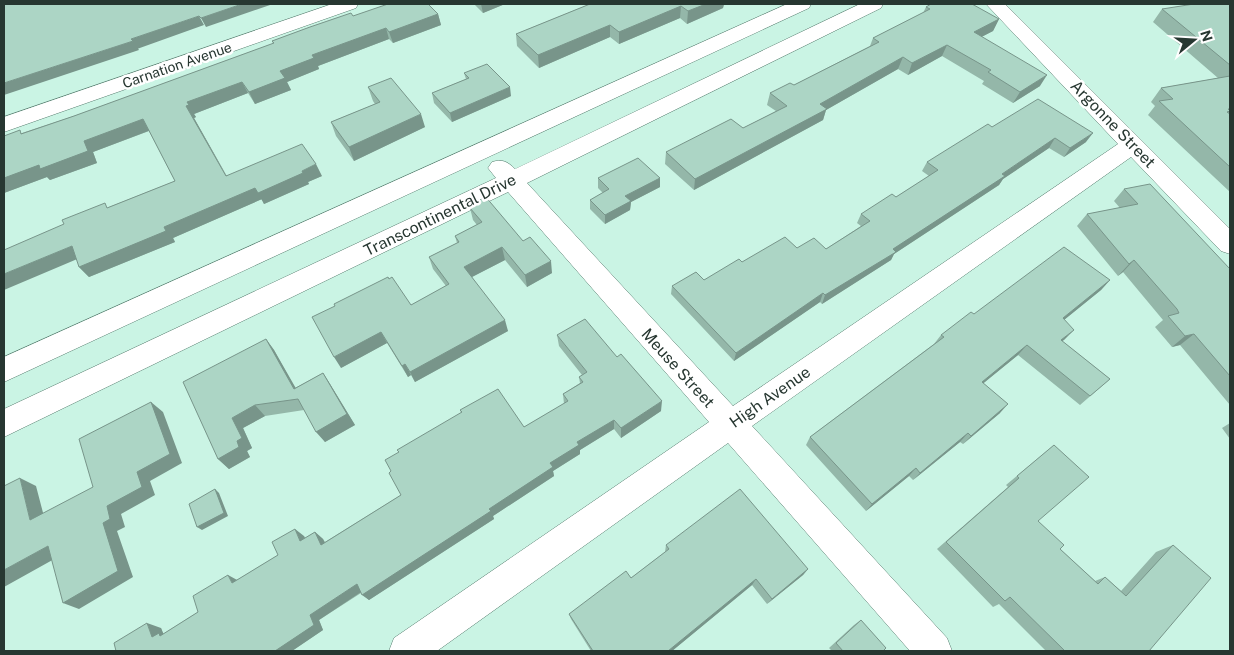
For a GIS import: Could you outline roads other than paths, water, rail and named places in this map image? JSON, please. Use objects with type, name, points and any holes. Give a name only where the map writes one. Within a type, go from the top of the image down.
[{"type":"street","name":"Carnation Avenue","points":[[4,125],[349,4]]},
{"type":"street","points":[[4,370],[802,4]]},
{"type":"street","name":"Transcontinental Drive","points":[[4,423],[511,181],[874,4]]},
{"type":"street","name":"Argonne Street","points":[[995,4],[1230,244]]},
{"type":"street","name":"High Avenue","points":[[407,651],[1134,144]]},
{"type":"street","name":"Meuse Street","points":[[484,150],[934,651]]}]
